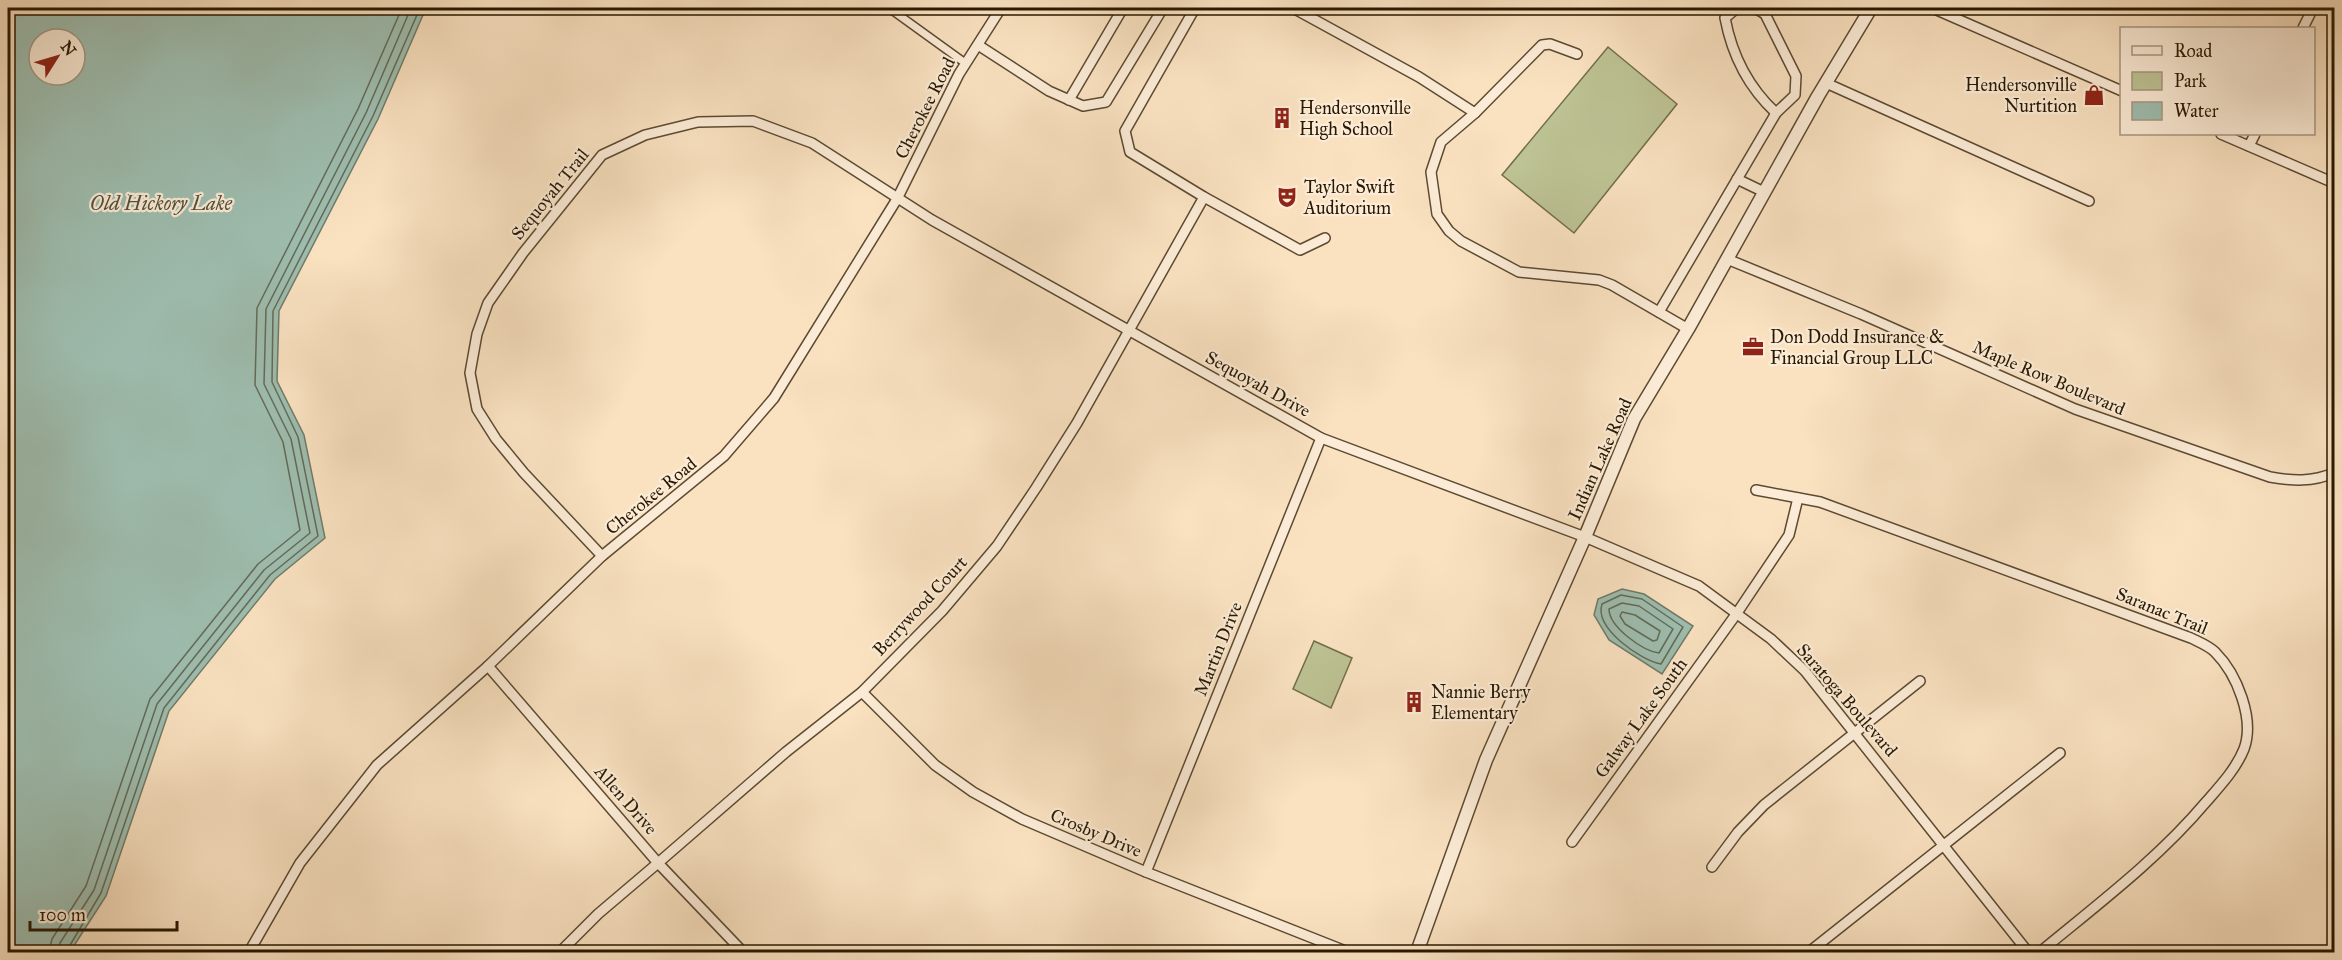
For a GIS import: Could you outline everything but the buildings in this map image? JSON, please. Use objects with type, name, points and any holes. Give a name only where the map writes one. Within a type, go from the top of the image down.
[{"type":"street","points":[[889,8],[962,60]]},
{"type":"street","name":"Cherokee Road","points":[[249,952],[300,862],[377,765],[488,666],[602,556],[696,481],[750,428],[774,398],[897,199],[959,74],[1001,8]]},
{"type":"street","points":[[1069,100],[1123,8]]},
{"type":"street","points":[[978,45],[1048,91],[1083,106],[1106,102],[1163,8]]},
{"type":"street","points":[[1195,8],[1125,131],[1130,152],[1204,197],[1300,250],[1325,238]]},
{"type":"street","points":[[1293,8],[1419,78],[1475,113]]},
{"type":"street","points":[[1737,8],[1725,18],[1728,34],[1757,96],[1776,113]]},
{"type":"street","points":[[1659,312],[1776,113],[1795,95],[1796,76],[1765,14],[1755,8]]},
{"type":"street","name":"Indian Lake Road","points":[[1418,952],[1486,760],[1585,537],[1634,418],[1688,329],[1826,83],[1871,8]]},
{"type":"street","points":[[1932,8],[2120,91]]},
{"type":"street","points":[[2304,27],[2313,8]]},
{"type":"street","points":[[1577,54],[1550,44],[1542,45],[1475,113],[1441,142],[1431,172],[1437,214],[1449,231],[1461,241],[1519,272],[1599,280],[1688,329]]},
{"type":"street","points":[[1826,83],[2089,201]]},
{"type":"street","name":"Sequoyah Trail","points":[[602,556],[496,439],[477,409],[470,373],[477,334],[494,293],[602,155],[645,135],[698,122],[753,121],[812,142],[932,220]]},
{"type":"street","points":[[2223,135],[2334,183]]},
{"type":"street","points":[[2249,146],[2254,135]]},
{"type":"street","points":[[1737,179],[1764,192]]},
{"type":"street","name":"Berrywood Court","points":[[560,952],[598,915],[786,752],[862,692],[942,611],[997,546],[1077,423],[1204,197]]},
{"type":"street","name":"Sequoyah Drive","points":[[932,220],[1321,438],[1585,537]]},
{"type":"street","name":"Maple Row Boulevard","points":[[1727,259],[2123,428],[2270,477],[2294,481],[2321,478],[2334,473]]},
{"type":"street","name":"Martin Drive","points":[[1146,872],[1321,438]]},
{"type":"street","name":"Saranac Trail","points":[[1756,490],[1820,502],[2191,638],[2214,651],[2236,686],[2244,706],[2247,729],[2244,749],[2225,780],[2178,836],[2040,952]]},
{"type":"street","name":"Galway Lake South","points":[[1572,842],[1737,613],[1789,536],[1798,498]]},
{"type":"street","name":"Saratoga Boulevard","points":[[1585,537],[1699,586],[1771,639],[1805,671],[2028,952]]},
{"type":"street","name":"Allen Drive","points":[[488,666],[658,863],[743,952]]},
{"type":"street","points":[[1712,867],[1738,832],[1764,805],[1920,681]]},
{"type":"street","name":"Crosby Drive","points":[[862,692],[935,765],[973,792],[1022,819],[1146,872],[1348,952]]},
{"type":"street","points":[[1809,952],[2060,753]]},
{"type":"street","points":[[2328,952],[2334,945]]},
{"type":"green space","points":[[1608,47],[1677,104],[1574,233],[1502,175]]},
{"type":"green space","points":[[1314,641],[1352,658],[1331,708],[1293,689]]},
{"type":"water","name":"Old Hickory Lake","points":[[8,8],[426,8],[378,119],[279,311],[277,381],[304,435],[325,538],[275,579],[169,711],[106,896],[70,952],[8,952]]},
{"type":"water","points":[[1622,589],[1644,594],[1693,626],[1662,674],[1609,640],[1594,615],[1598,599]]},
{"type":"place","name":"Hendersonville Nurtition","points":[[2094,95]]},
{"type":"place","name":"Hendersonville High School","points":[[1282,118]]},
{"type":"place","name":"Taylor Swift Auditorium","points":[[1287,197]]},
{"type":"place","name":"Don Dodd Insurance & Financial Group LLC","points":[[1753,347]]},
{"type":"place","name":"Nannie Berry Elementary","points":[[1414,702]]}]
